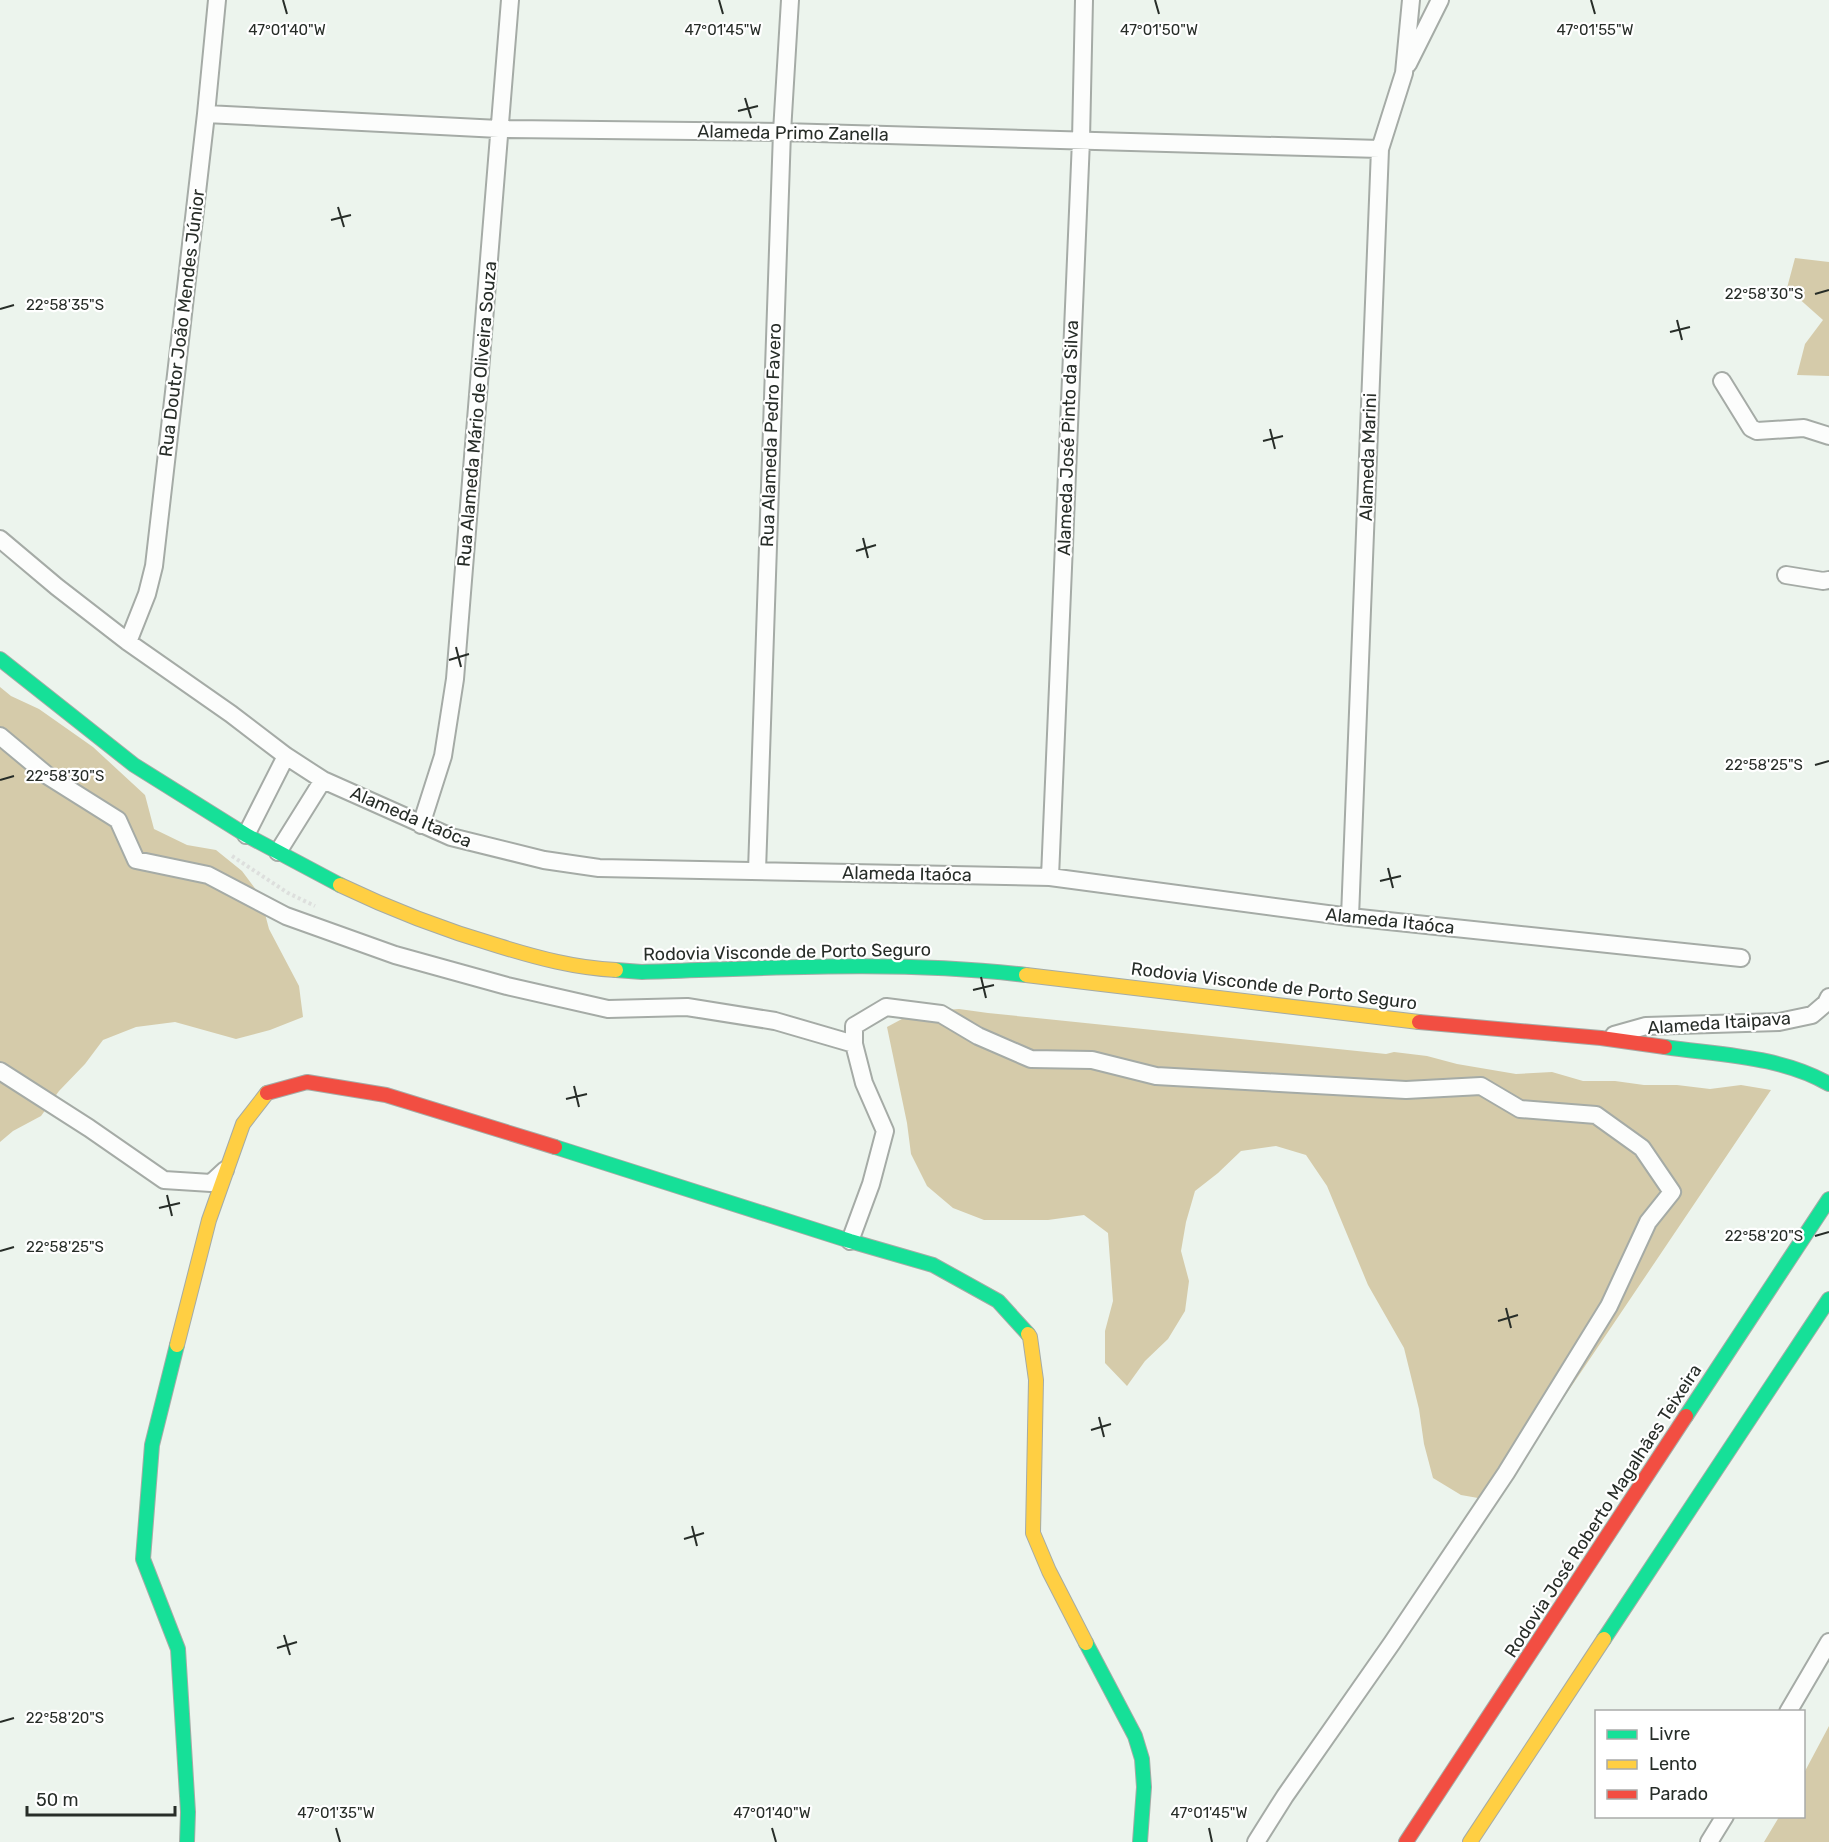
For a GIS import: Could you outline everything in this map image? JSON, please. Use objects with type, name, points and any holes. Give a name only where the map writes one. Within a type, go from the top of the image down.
[{"type":"main road","name":"Rodovia Visconde de Porto Seguro","points":[[0,659],[134,765],[246,835],[339,885],[393,910],[454,933],[548,961],[593,969],[642,972],[833,966],[973,969],[1412,1021],[1601,1038],[1783,1064],[1812,1074],[1829,1084]]},
{"type":"main road","points":[[187,1842],[188,1812],[178,1649],[143,1559],[152,1445],[209,1220],[243,1124],[268,1090],[307,1082],[386,1095],[933,1265],[998,1301],[1030,1337],[1036,1380],[1034,1533],[1049,1571],[1135,1736],[1142,1759],[1144,1787],[1140,1842]]},
{"type":"main road","name":"Rodovia José Roberto Magalhães Teixeira","points":[[1406,1842],[1829,1198]]},
{"type":"main road","points":[[1470,1842],[1829,1299]]},
{"type":"street","name":"Rua Doutor João Mendes Júnior","points":[[128,642],[147,594],[154,566],[217,0]]},
{"type":"street","name":"Rua Alameda Mário de Oliveira Souza","points":[[421,825],[443,756],[456,679],[510,0]]},
{"type":"street","name":"Rua Alameda Pedro Favero","points":[[757,871],[782,132],[790,0]]},
{"type":"street","name":"Alameda José Pinto da Silva","points":[[1050,877],[1081,140],[1084,0]]},
{"type":"street","name":"Alameda Marini","points":[[1350,917],[1380,149],[1404,72],[1411,0]]},
{"type":"street","points":[[1404,72],[1440,0]]},
{"type":"street","name":"Alameda Primo Zanella","points":[[206,114],[499,129],[782,132],[1380,149]]},
{"type":"street","points":[[1722,381],[1750,428],[1757,431],[1804,428],[1829,436]]},
{"type":"street","name":"Alameda Itaóca","points":[[0,539],[128,642],[323,780],[451,837],[544,860],[599,868],[1050,877],[1350,917],[1741,958]]},
{"type":"street","points":[[1786,574],[1823,581],[1829,580]]},
{"type":"street","points":[[0,736],[48,776],[118,820],[136,860],[208,874],[286,916],[395,955],[507,986],[608,1009],[687,1007],[775,1021],[855,1044]]},
{"type":"street","points":[[246,835],[286,756]]},
{"type":"street","points":[[278,852],[323,780]]},
{"type":"street","name":"Alameda Itaipava","points":[[1601,1038],[1646,1026],[1779,1022],[1812,1015],[1826,1003],[1829,997]]},
{"type":"street","points":[[850,1241],[871,1184],[885,1131],[864,1083],[855,1044],[854,1026],[886,1007],[941,1014],[978,1036],[1031,1059],[1092,1060],[1156,1076],[1406,1090],[1481,1086],[1520,1108],[1596,1115],[1642,1148],[1672,1192],[1648,1222],[1609,1306],[1506,1473],[1256,1842]]},
{"type":"street","points":[[0,1071],[164,1180],[211,1183],[228,1167]]},
{"type":"street","points":[[1789,1710],[1829,1642]]},
{"type":"street","points":[[1709,1842],[1724,1818]]},
{"type":"shaded area","points":[[1795,258],[1829,262],[1829,376],[1797,375],[1805,344],[1823,320],[1787,288]]},
{"type":"shaded area","points":[[0,687],[11,696],[39,709],[93,747],[145,795],[154,829],[187,845],[216,850],[242,871],[260,895],[269,929],[299,986],[303,1017],[270,1030],[236,1039],[175,1022],[136,1027],[103,1040],[85,1064],[59,1091],[41,1116],[13,1131],[0,1142]]},
{"type":"shaded area","points":[[959,1009],[1386,1054],[1394,1052],[1427,1056],[1457,1064],[1516,1074],[1552,1072],[1583,1081],[1615,1081],[1710,1089],[1741,1085],[1771,1090],[1548,1421],[1478,1498],[1461,1495],[1433,1478],[1404,1348],[1368,1285],[1327,1186],[1306,1155],[1276,1146],[1241,1151],[1195,1191],[1181,1251],[1189,1281],[1185,1311],[1168,1339],[1145,1361],[1127,1386],[1105,1363],[1105,1331],[1113,1301],[1108,1233],[1084,1215],[1048,1220],[984,1220],[953,1208],[927,1186],[911,1154],[907,1123],[887,1027],[915,1012]]},
{"type":"shaded area","points":[[1829,1726],[1829,1842],[1764,1842],[1778,1818],[1805,1818],[1805,1771]]},
{"type":"traffic: fast","points":[[0,659],[134,765],[246,835],[340,885]]},
{"type":"traffic: fast","points":[[616,970],[642,972],[882,966],[978,970],[1026,975]]},
{"type":"traffic: fast","points":[[1665,1047],[1771,1062],[1829,1084]]},
{"type":"traffic: fast","points":[[555,1147],[850,1241],[933,1265],[998,1301],[1028,1334]]},
{"type":"traffic: fast","points":[[1686,1416],[1829,1199]]},
{"type":"traffic: fast","points":[[1604,1639],[1829,1299]]},
{"type":"traffic: fast","points":[[177,1345],[152,1445],[143,1559],[178,1649],[188,1812],[187,1842]]},
{"type":"traffic: fast","points":[[1086,1643],[1135,1736],[1142,1759],[1144,1787],[1140,1842]]},
{"type":"traffic: slow","points":[[340,885],[418,919],[479,940],[557,962],[616,970]]},
{"type":"traffic: slow","points":[[1026,975],[1419,1022]]},
{"type":"traffic: slow","points":[[177,1345],[209,1220],[243,1124],[267,1093]]},
{"type":"traffic: slow","points":[[1028,1334],[1036,1380],[1033,1533],[1049,1571],[1086,1643]]},
{"type":"traffic: slow","points":[[1470,1842],[1604,1639]]},
{"type":"traffic: jam","points":[[1419,1022],[1601,1038],[1665,1047]]},
{"type":"traffic: jam","points":[[267,1093],[307,1082],[386,1095],[555,1147]]},
{"type":"traffic: jam","points":[[1406,1842],[1686,1416]]}]
